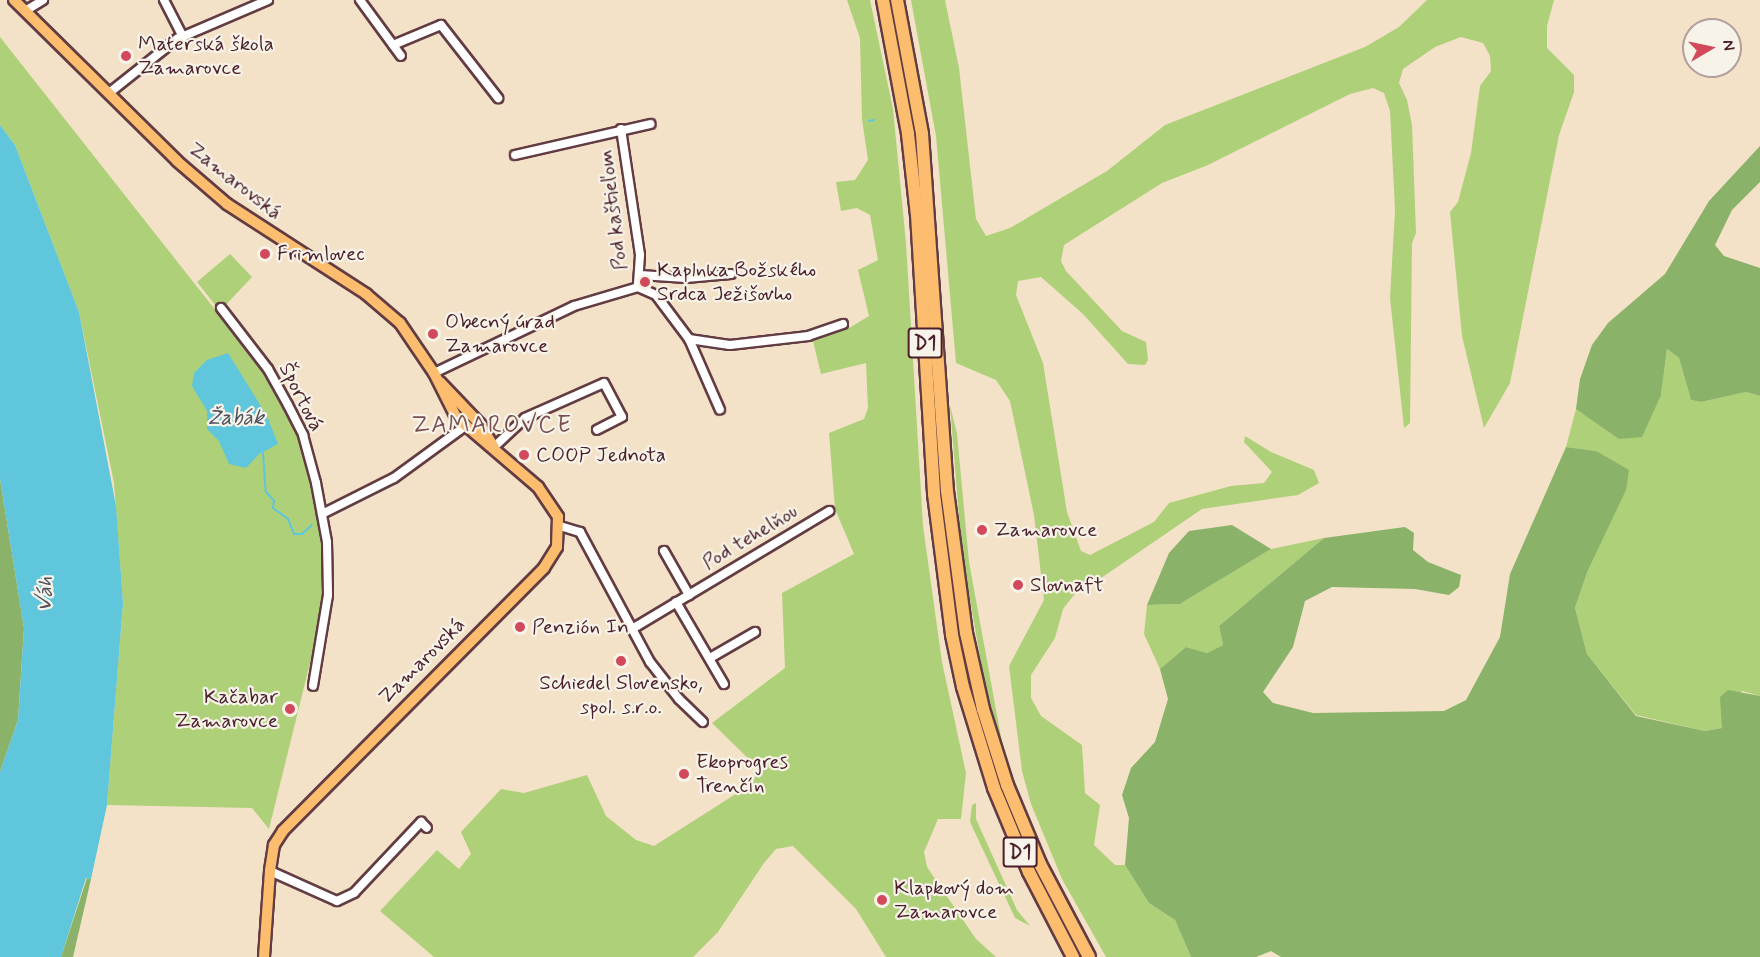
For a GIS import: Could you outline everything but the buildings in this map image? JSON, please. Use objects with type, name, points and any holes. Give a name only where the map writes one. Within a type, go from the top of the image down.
[{"type":"highway","name":"D1","points":[[883,0],[906,124],[917,215],[934,494],[952,635],[979,742],[1002,810],[1046,908],[1074,957]]},
{"type":"highway","name":"D1","points":[[897,0],[922,134],[947,491],[966,633],[983,709],[1007,785],[1040,864],[1089,957]]},
{"type":"main road","name":"Zamarovská","points":[[14,0],[177,161],[227,204],[384,308],[400,323],[436,376],[480,424],[494,447]]},
{"type":"main road","name":"Zamarovská","points":[[264,957],[274,844],[295,815],[544,568],[557,547],[560,526],[546,496],[494,447],[464,427],[449,408],[436,376]]},
{"type":"street","points":[[25,11],[43,0]]},
{"type":"street","points":[[164,0],[183,37]]},
{"type":"street","points":[[360,0],[401,56]]},
{"type":"street","points":[[109,93],[183,37],[262,1]]},
{"type":"street","points":[[393,45],[441,25],[498,98]]},
{"type":"street","points":[[515,155],[650,124]]},
{"type":"street","name":"Pod kaštieľom","points":[[621,129],[640,275],[638,287]]},
{"type":"street","points":[[640,275],[686,278],[731,274]]},
{"type":"street","points":[[436,376],[574,306],[638,287],[656,295],[689,339],[720,410]]},
{"type":"street","name":"Športová","points":[[221,308],[268,369],[300,429],[322,514],[328,595],[313,686]]},
{"type":"street","points":[[689,339],[729,345],[808,336],[843,324]]},
{"type":"street","points":[[494,447],[525,418],[604,383],[622,417],[597,430]]},
{"type":"street","points":[[322,514],[394,478],[464,427]]},
{"type":"street","name":"Pod tehelňou","points":[[632,629],[829,510]]},
{"type":"street","points":[[560,526],[580,532],[663,681],[703,722]]},
{"type":"street","name":"Pod tehelňou","points":[[664,551],[688,595]]},
{"type":"street","points":[[676,602],[724,684]]},
{"type":"street","points":[[710,658],[755,632]]},
{"type":"street","points":[[270,871],[337,901],[354,893],[421,822],[427,828]]},
{"type":"green space","points":[[847,0],[870,0],[893,109],[906,243],[923,526],[942,662],[966,773],[961,819],[938,819],[924,852],[927,867],[976,939],[996,957],[886,957],[856,909],[793,846],[776,849],[764,863],[718,932],[693,957],[434,957],[380,911],[437,850],[459,869],[471,854],[461,832],[501,789],[524,793],[587,775],[606,816],[636,840],[654,846],[753,783],[758,768],[712,723],[785,668],[782,593],[854,554],[835,509],[829,433],[864,419],[868,408],[866,363],[821,374],[812,337],[849,328],[869,316],[858,270],[878,260],[870,215],[857,208],[841,211],[836,182],[855,180],[868,160],[862,119],[860,38]]},
{"type":"green space","points":[[911,0],[945,0],[959,68],[976,219],[986,236],[1010,228],[1107,171],[1165,125],[1365,47],[1399,27],[1427,0],[1554,0],[1547,26],[1547,48],[1574,75],[1574,92],[1559,135],[1510,383],[1484,428],[1462,336],[1450,212],[1458,202],[1471,153],[1480,86],[1491,71],[1490,56],[1483,43],[1461,37],[1435,47],[1403,69],[1399,83],[1407,100],[1412,125],[1416,233],[1412,243],[1410,423],[1404,428],[1390,298],[1395,210],[1390,111],[1384,93],[1373,88],[1350,94],[1208,165],[1162,183],[1064,245],[1061,261],[1066,271],[1122,331],[1146,342],[1148,360],[1145,365],[1128,364],[1083,314],[1041,277],[1018,281],[1016,295],[1043,363],[1067,512],[1081,551],[1090,555],[1154,522],[1169,503],[1231,486],[1264,483],[1272,472],[1244,442],[1245,436],[1271,452],[1314,470],[1319,483],[1298,495],[1202,509],[1101,578],[1084,582],[1063,609],[1055,638],[1031,675],[1031,698],[1041,716],[1082,745],[1085,793],[1100,805],[1094,845],[1115,865],[1125,865],[1149,903],[1175,920],[1191,957],[1106,957],[1062,879],[1031,804],[1022,771],[1009,666],[1044,600],[1034,515],[1010,401],[996,380],[956,363],[936,136]]},
{"type":"green space","points":[[0,37],[243,345],[279,396],[302,448],[325,534],[325,602],[269,829],[252,808],[107,805],[123,603],[114,483],[79,312],[15,145],[0,125]]},
{"type":"green space","points":[[1760,146],[1760,182],[1732,210],[1715,245],[1724,256],[1760,268],[1760,396],[1746,392],[1701,402],[1691,400],[1679,358],[1667,349],[1661,395],[1642,437],[1619,439],[1576,409],[1580,379],[1592,345],[1608,323],[1665,274],[1709,201]]},
{"type":"green space","name":"Frimlovec","points":[[230,254],[252,277],[220,311],[197,282]]},
{"type":"green space","points":[[1667,349],[1679,358],[1691,400],[1701,402],[1746,392],[1760,396],[1760,696],[1742,691],[1722,728],[1705,731],[1636,715],[1587,654],[1575,608],[1588,570],[1596,451],[1566,447],[1576,409],[1596,422],[1661,395]]},
{"type":"green space","points":[[950,405],[957,434],[969,562],[1003,748],[985,685],[962,554]]},
{"type":"green space","points":[[1566,447],[1596,451],[1629,470],[1626,490],[1588,570],[1575,608],[1587,654],[1636,716],[1705,731],[1722,728],[1720,697],[1728,690],[1760,696],[1760,957],[1281,957],[1271,951],[1256,957],[1191,957],[1175,920],[1149,903],[1125,865],[1129,818],[1122,795],[1131,768],[1155,742],[1168,699],[1160,669],[1186,647],[1207,653],[1223,645],[1219,626],[1324,538],[1405,527],[1414,533],[1413,550],[1428,562],[1461,575],[1459,587],[1449,595],[1415,589],[1332,587],[1305,601],[1293,647],[1263,692],[1273,703],[1313,713],[1444,711],[1466,700],[1500,637],[1510,574]]},
{"type":"green space","points":[[0,479],[24,628],[18,720],[0,772]]},
{"type":"green space","points":[[1232,525],[1271,549],[1180,604],[1147,605],[1169,553],[1189,531]]},
{"type":"green space","points":[[1324,538],[1219,626],[1223,645],[1207,653],[1186,647],[1160,669],[1144,634],[1147,605],[1180,604],[1271,549]]},
{"type":"green space","points":[[976,803],[976,819],[1017,910],[1030,926],[1015,918],[970,822],[972,805]]},
{"type":"green space","points":[[87,878],[91,879],[73,957],[61,957]]},
{"type":"water","name":"Váh","points":[[0,125],[15,145],[79,312],[116,506],[123,603],[107,805],[91,879],[86,878],[61,957],[0,957],[0,772],[18,720],[24,628],[0,479]]},
{"type":"water","name":"Žabák","points":[[228,353],[267,416],[278,444],[259,454],[246,468],[229,464],[219,441],[207,429],[207,411],[192,386],[194,373],[207,360]]},
{"type":"waterway","points":[[869,121],[874,120]]},
{"type":"waterway","points":[[263,453],[266,492],[274,501],[273,508],[288,519],[294,534],[302,534],[312,525]]},
{"type":"place","name":"Materská škola Zamarovce","points":[[126,56]]},
{"type":"place","name":"Frimlovec","points":[[265,254]]},
{"type":"place","name":"Kaplnka Božského Srdca Ježišovho","points":[[645,282]]},
{"type":"place","name":"Obecný úrad Zamarovce","points":[[433,334]]},
{"type":"place","name":"COOP Jednota","points":[[524,455]]},
{"type":"place","name":"Zamarovce","points":[[982,530]]},
{"type":"place","name":"Slovnaft","points":[[1018,585]]},
{"type":"place","name":"Penzión In","points":[[520,627]]},
{"type":"place","name":"Schiedel Slovensko, spol. s.r.o.","points":[[621,661]]},
{"type":"place","name":"Kačabar Zamarovce","points":[[290,709]]},
{"type":"place","name":"Ekoprogres Trenčín","points":[[684,774]]},
{"type":"place","name":"Klapkový dom Zamarovce","points":[[882,900]]},
{"type":"district","name":"ZAMAROVCE","points":[[492,426]]}]
